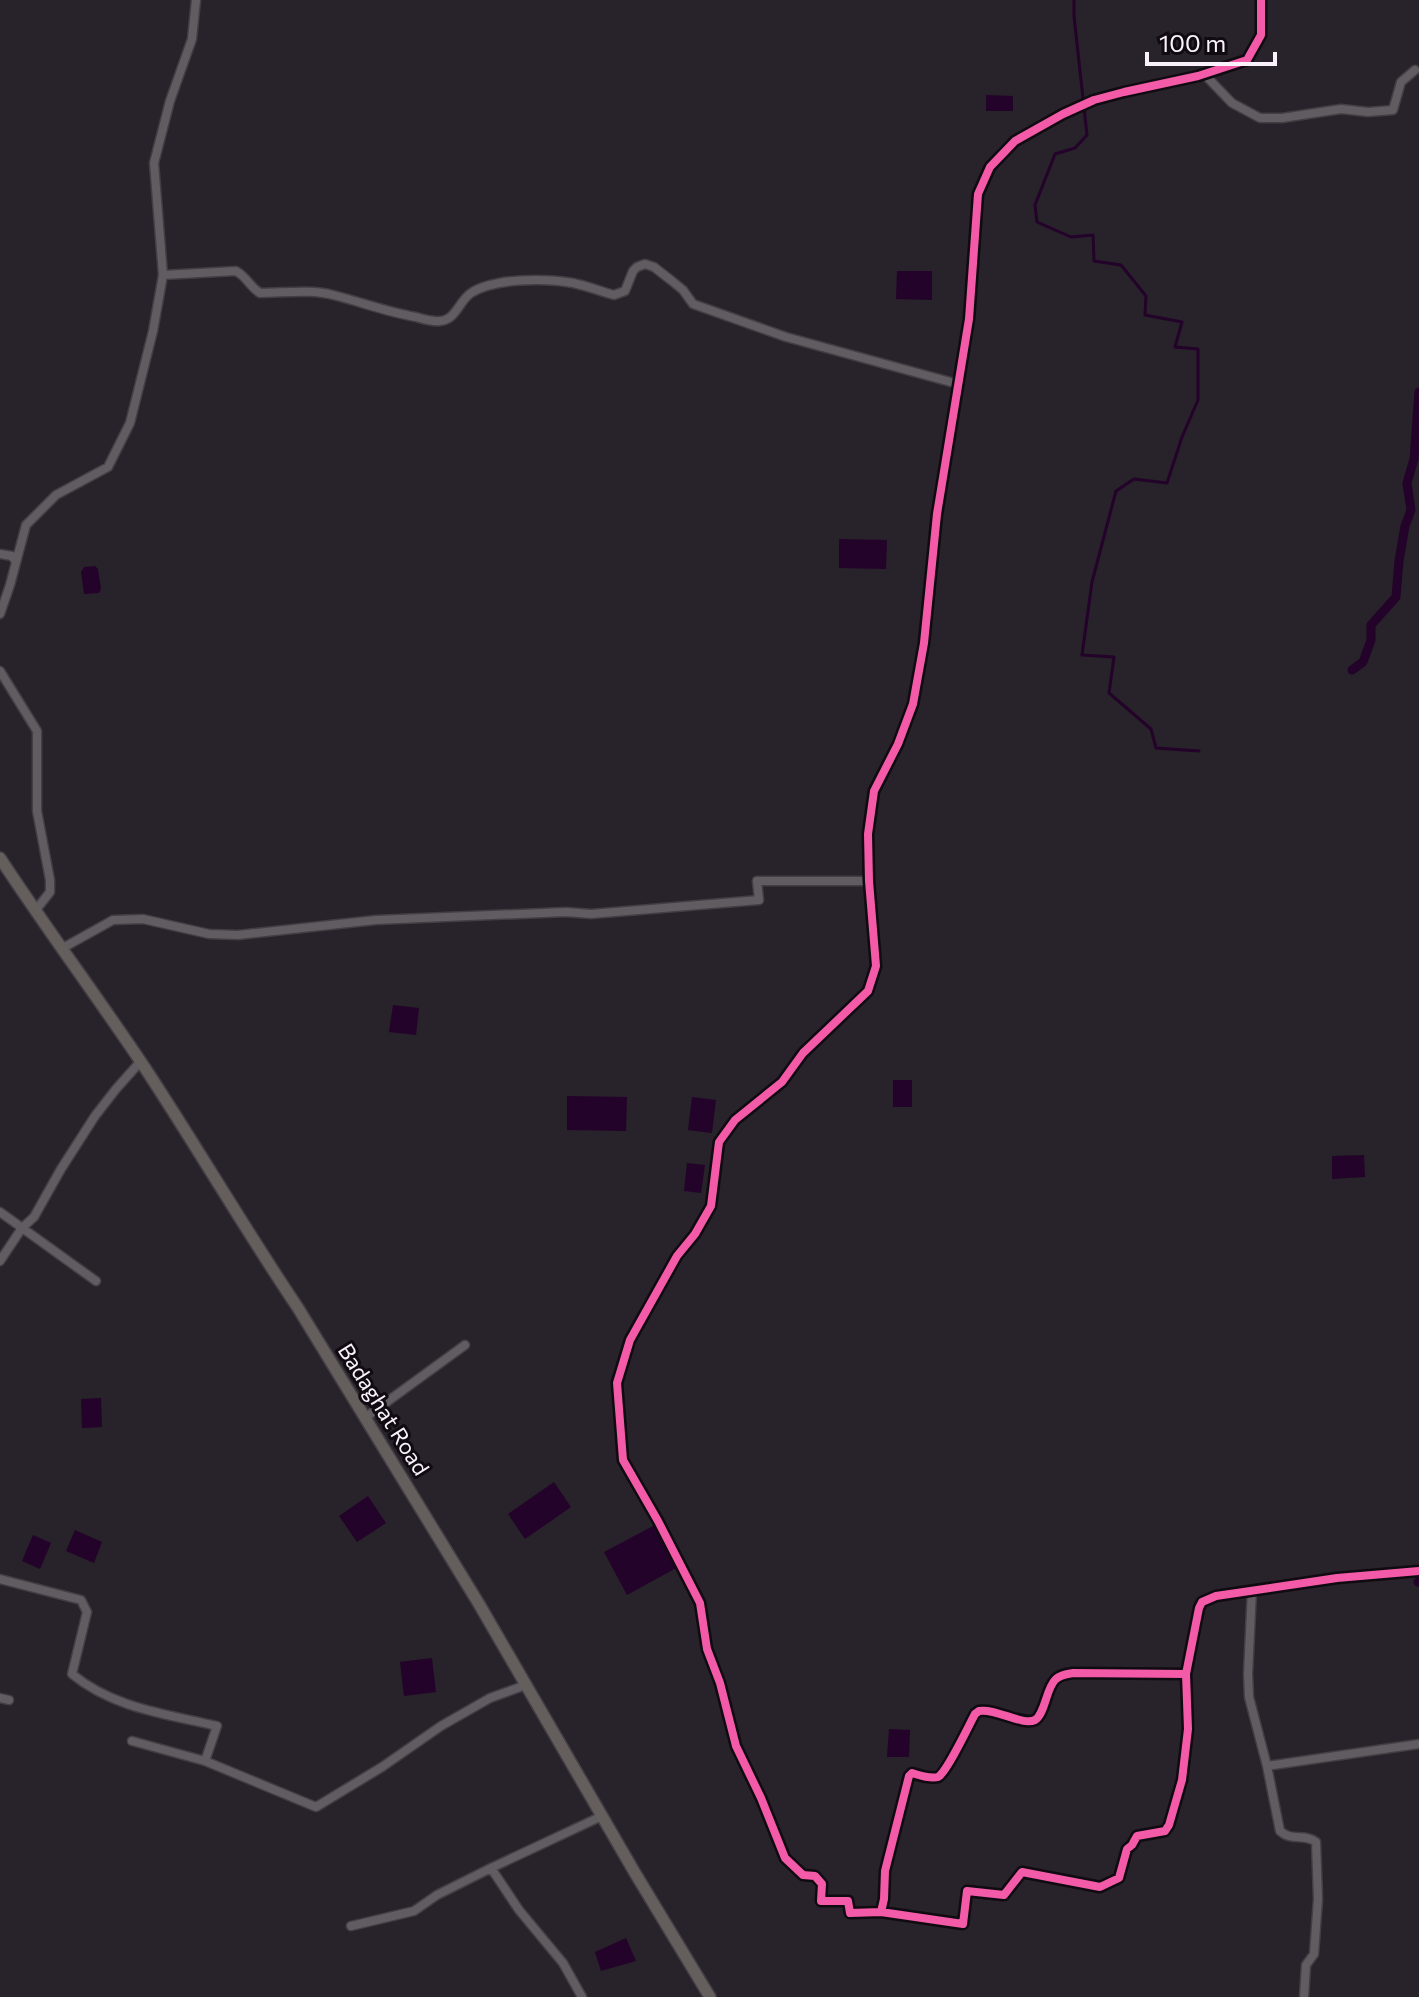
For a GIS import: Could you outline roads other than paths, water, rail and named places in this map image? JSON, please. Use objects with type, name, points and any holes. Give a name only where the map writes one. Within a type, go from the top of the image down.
[{"type":"main road","name":"Badaghat Road","points":[[0,858],[141,1061],[366,1417],[710,1997]]},
{"type":"street","points":[[0,614],[26,525],[56,495],[108,467],[130,423],[153,331],[163,275],[154,163],[170,101],[192,39],[196,0]]},
{"type":"street","points":[[1261,0],[1261,35],[1247,60],[1204,74],[1094,100],[1063,114],[1015,141],[990,167],[978,194],[969,319],[937,514],[924,643],[913,704],[898,744],[874,791],[868,834],[876,966],[868,991],[803,1053],[782,1082],[735,1120],[719,1142],[711,1206],[695,1234],[677,1256],[630,1340],[617,1383],[623,1460],[700,1603],[707,1649],[720,1683],[736,1746],[785,1858],[803,1875],[815,1876],[822,1884],[821,1901],[848,1901],[850,1913],[881,1912],[963,1924],[967,1891],[1004,1895],[1022,1872],[1100,1887],[1119,1878],[1127,1849],[1137,1836],[1165,1831],[1169,1825],[1182,1780],[1188,1729],[1186,1674],[1202,1602],[1216,1596],[1252,1590],[1419,1571]]},
{"type":"street","points":[[1204,74],[1232,103],[1260,118],[1282,118],[1341,109],[1368,112],[1393,110],[1401,82],[1415,70]]},
{"type":"street","points":[[163,275],[236,271],[260,293],[330,294],[401,314],[440,321],[454,314],[469,294],[495,284],[525,281],[571,283],[620,294],[625,291],[633,271],[645,264],[654,267],[683,290],[693,304],[786,337],[958,384]]},
{"type":"street","points":[[0,554],[12,556],[16,562]]},
{"type":"street","points":[[0,671],[37,731],[37,811],[50,892],[35,911]]},
{"type":"street","points":[[61,949],[113,920],[143,919],[209,934],[238,935],[376,920],[566,912],[591,914],[759,900],[757,881],[869,881]]},
{"type":"street","points":[[0,1261],[22,1228],[34,1217],[95,1116],[141,1061]]},
{"type":"street","points":[[0,1212],[96,1281]]},
{"type":"street","points":[[366,1417],[465,1345]]},
{"type":"street","points":[[0,1579],[81,1600],[87,1612],[72,1674],[83,1684],[121,1704],[217,1726],[205,1761]]},
{"type":"street","points":[[1252,1590],[1249,1697],[1280,1831],[1287,1837],[1310,1838],[1316,1842],[1318,1899],[1314,1954],[1306,1965],[1304,1997]]},
{"type":"street","points":[[881,1912],[885,1871],[909,1776],[912,1773],[940,1776],[975,1714],[985,1709],[1033,1721],[1039,1716],[1055,1680],[1073,1673],[1186,1674]]},
{"type":"street","points":[[132,1741],[205,1761],[316,1807],[441,1726],[490,1698],[526,1685]]},
{"type":"street","points":[[1267,1766],[1419,1744]]},
{"type":"street","points":[[351,1926],[414,1911],[437,1895],[602,1816]]},
{"type":"street","points":[[493,1867],[519,1910],[563,1963],[582,1997]]},
{"type":"waterway","points":[[1074,0],[1087,135],[1075,148],[1055,154],[1035,205],[1037,222],[1071,237],[1093,235],[1094,261],[1121,265],[1146,296],[1145,315],[1182,322],[1175,347],[1198,349],[1198,400],[1167,483],[1134,479],[1116,491],[1092,582],[1082,655],[1114,657],[1109,693],[1151,729],[1156,748],[1199,751]]},
{"type":"waterway","points":[[1352,670],[1363,662],[1371,640],[1371,625],[1396,597],[1405,526],[1411,510],[1407,483],[1414,459],[1419,392]]}]
